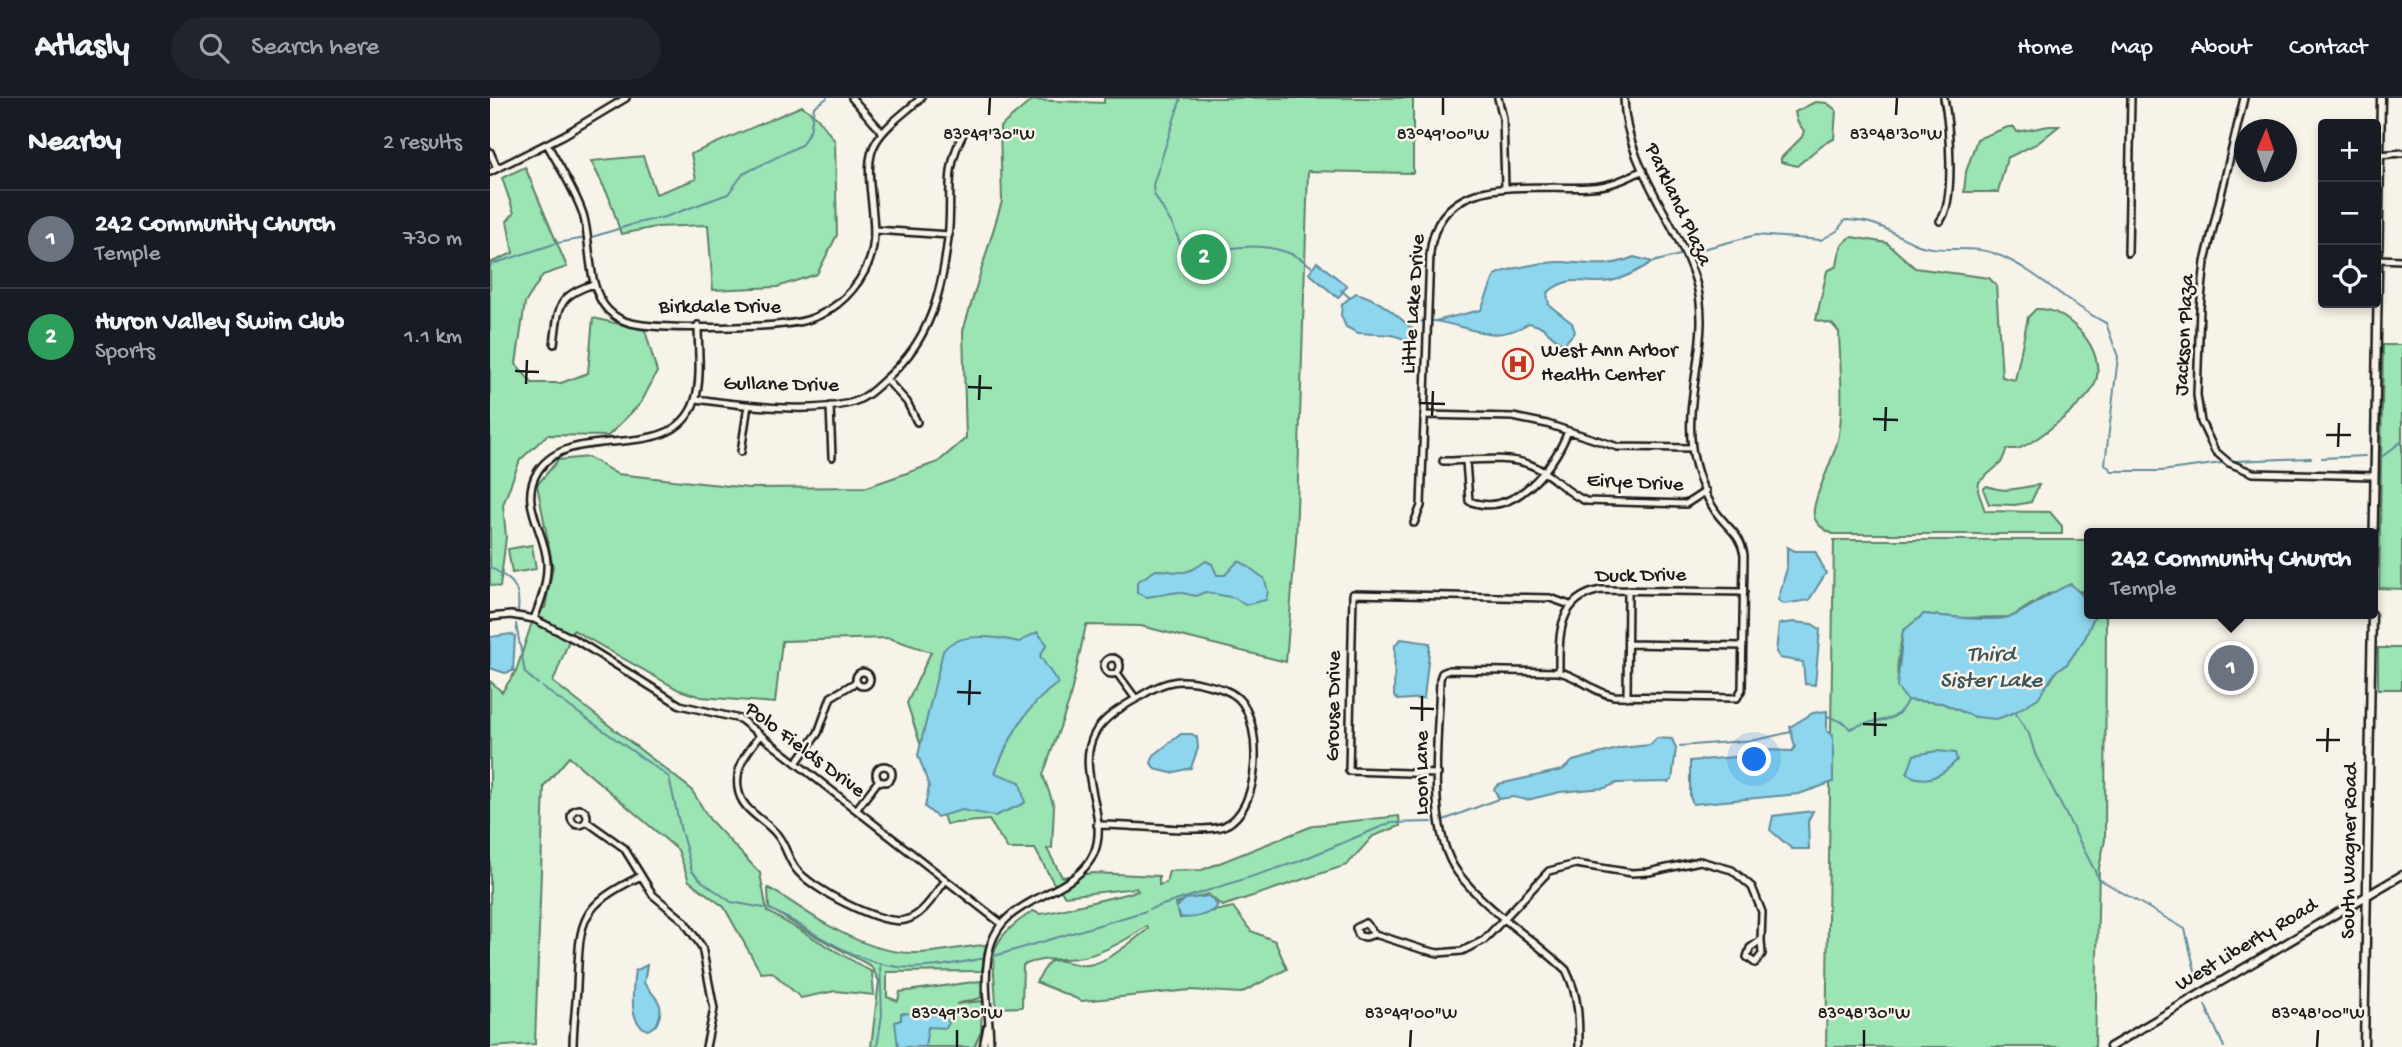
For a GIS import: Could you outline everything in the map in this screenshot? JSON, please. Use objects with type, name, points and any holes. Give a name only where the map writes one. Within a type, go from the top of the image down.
[{"type":"main road","points":[[2380,119],[2381,98]]},
{"type":"main road","points":[[2378,245],[2379,182]]},
{"type":"main road","points":[[2373,528],[2377,308]]},
{"type":"main road","name":"South Wagner Road","points":[[2364,1047],[2372,619]]},
{"type":"main road","name":"West Liberty Road","points":[[2110,1047],[2402,875]]},
{"type":"street","points":[[490,172],[547,144],[626,98]]},
{"type":"street","points":[[852,98],[882,132]]},
{"type":"street","name":"Birkdale Drive","points":[[547,144],[582,211],[589,237],[594,284],[601,301],[617,318],[641,324],[782,325],[813,318],[832,308],[845,298],[863,273],[869,261],[875,230],[870,158],[882,132],[921,98]]},
{"type":"street","points":[[1498,98],[1503,118],[1505,188]]},
{"type":"street","name":"Parkland Plaza","points":[[1624,98],[1628,133],[1696,284],[1700,310],[1692,448],[1706,491],[1718,516],[1742,540],[1742,689]]},
{"type":"street","points":[[1940,221],[1947,203],[1948,134],[1944,98]]},
{"type":"street","points":[[2128,253],[2131,98]]},
{"type":"street","name":"Jackson Plaza","points":[[2244,98],[2205,262],[2197,368],[2201,422],[2215,451],[2241,469],[2253,473],[2374,476]]},
{"type":"street","name":"Gullane Drive","points":[[695,399],[748,405],[830,406],[852,403],[866,396],[903,364],[927,327],[941,287],[949,235],[948,175],[963,134]]},
{"type":"street","points":[[490,152],[497,168]]},
{"type":"street","points":[[2381,155],[2402,153]]},
{"type":"street","name":"Little Lake Drive","points":[[1414,523],[1421,506],[1430,253],[1435,227],[1462,198],[1505,188],[1595,187],[1616,183],[1643,170]]},
{"type":"street","points":[[875,230],[949,235]]},
{"type":"street","points":[[2381,259],[2402,260]]},
{"type":"street","points":[[554,344],[557,311],[563,302],[577,289],[594,284]]},
{"type":"street","points":[[534,619],[545,586],[547,565],[546,550],[531,506],[530,495],[538,472],[545,463],[565,450],[669,431],[688,415],[695,399],[698,325]]},
{"type":"street","points":[[886,379],[912,408],[917,422]]},
{"type":"street","points":[[741,452],[748,405]]},
{"type":"street","points":[[830,406],[832,457]]},
{"type":"street","points":[[1424,415],[1513,417],[1618,447],[1692,448]]},
{"type":"street","points":[[1466,461],[1469,501],[1492,503],[1508,499],[1523,492],[1549,470],[1566,431]]},
{"type":"street","name":"Eirye Drive","points":[[1443,461],[1521,462],[1534,466],[1571,496],[1586,501],[1686,504],[1706,491]]},
{"type":"street","points":[[1628,590],[1628,696]]},
{"type":"street","name":"Duck Drive","points":[[1559,672],[1559,629],[1570,605],[1594,591],[1744,592]]},
{"type":"street","name":"Grouse Drive","points":[[1438,774],[1349,771],[1353,594],[1550,598],[1570,605]]},
{"type":"street","name":"Polo Fields Drive","points":[[490,617],[511,615],[534,619],[576,640],[680,705],[728,714],[760,735],[1002,924]]},
{"type":"street","points":[[1628,644],[1743,646]]},
{"type":"street","name":"Loon Lane","points":[[1579,1047],[1579,1010],[1575,988],[1566,970],[1469,886],[1445,849],[1438,823],[1442,673],[1450,670],[1559,672],[1603,695],[1737,698],[1742,689]]},
{"type":"street","points":[[1116,673],[1136,699]]},
{"type":"street","points":[[990,1047],[987,1027],[987,976],[991,946],[1002,924],[1025,903],[1080,872],[1094,853],[1097,825],[1089,765],[1091,740],[1102,722],[1159,685],[1182,680],[1221,688],[1237,697],[1250,717],[1253,732],[1252,784],[1248,803],[1233,821],[1211,829],[1097,825]]},
{"type":"street","points":[[796,763],[818,733],[831,697],[856,682]]},
{"type":"street","points":[[760,735],[740,766],[738,789],[754,816],[778,835],[796,869],[808,881],[878,919],[892,921],[915,916],[946,880]]},
{"type":"street","points":[[856,810],[879,780]]},
{"type":"street","points":[[586,821],[624,848],[664,907],[692,930],[702,947],[714,1009],[706,1047]]},
{"type":"street","points":[[1375,934],[1359,936],[1356,928],[1365,923],[1375,934],[1438,953],[1462,951],[1484,940],[1549,871],[1576,864],[1632,873],[1649,872],[1700,861],[1732,870],[1752,887],[1762,912],[1761,940]]},
{"type":"street","points":[[573,1047],[578,942],[582,922],[593,906],[607,895],[641,876]]},
{"type":"street","points":[[983,1047],[987,1027]]},
{"type":"green space","points":[[1104,98],[1413,98],[1413,173],[1308,171],[1296,540],[1286,662],[1141,626],[1086,625],[1069,702],[1043,775],[1054,806],[1052,848],[1047,849],[1062,877],[1093,873],[1159,876],[1159,885],[1166,883],[1169,871],[1202,870],[1315,825],[1399,816],[1400,826],[1373,836],[1347,865],[1222,906],[1208,894],[1176,904],[1180,918],[1233,907],[1251,931],[1275,941],[1287,969],[1241,993],[1190,990],[1082,1001],[1036,982],[1049,962],[1083,965],[1096,963],[1128,945],[1148,929],[1147,926],[1095,954],[1023,965],[1022,1007],[996,1008],[995,952],[1005,933],[1016,923],[1033,911],[1040,914],[1052,912],[1138,891],[1136,888],[1065,896],[1053,882],[1035,849],[1008,849],[989,820],[946,824],[907,703],[931,652],[889,638],[782,641],[775,703],[701,697],[679,690],[573,630],[553,682],[691,789],[710,820],[760,873],[767,911],[872,972],[874,995],[835,991],[801,998],[772,972],[761,973],[724,907],[689,881],[678,850],[569,757],[544,786],[535,1044],[490,1047],[490,681],[502,692],[516,671],[536,610],[545,608],[553,567],[537,485],[558,460],[588,457],[617,474],[748,488],[867,487],[938,462],[966,438],[963,331],[1002,201],[1000,127],[1032,100],[1104,103]]},
{"type":"green space","points":[[1815,102],[1827,103],[1836,110],[1834,139],[1823,144],[1797,166],[1781,162],[1781,158],[1802,137],[1804,131],[1795,112]]},
{"type":"green space","points":[[802,106],[817,117],[835,141],[837,235],[817,274],[777,287],[713,290],[708,225],[656,227],[621,234],[609,197],[591,161],[643,156],[656,194],[696,179],[691,154]]},
{"type":"green space","points":[[2059,126],[2038,143],[2007,158],[1998,192],[1964,192],[1966,172],[1977,139],[2008,127],[2014,127],[2017,132]]},
{"type":"green space","points":[[525,167],[567,267],[543,275],[525,303],[516,364],[532,383],[561,383],[588,373],[593,318],[645,330],[657,372],[641,403],[608,436],[547,435],[520,460],[503,505],[506,537],[500,587],[490,585],[490,263],[513,253],[507,221],[514,213],[502,178]]},
{"type":"green space","points":[[1852,237],[1887,243],[1915,268],[1989,278],[1996,285],[2002,377],[2015,380],[2028,317],[2036,309],[2061,315],[2086,338],[2097,362],[2096,380],[2089,394],[2038,437],[2020,448],[2007,449],[2001,463],[1979,482],[1978,491],[1985,511],[2050,512],[2062,526],[2062,534],[1833,534],[1817,522],[1814,509],[1837,443],[1841,396],[1839,332],[1832,324],[1816,320],[1827,271],[1837,266],[1843,245]]},
{"type":"green space","points":[[2383,345],[2402,345],[2402,589],[2379,588]]},
{"type":"green space","points":[[2039,485],[2031,502],[2015,505],[1989,504],[1983,489],[1987,486],[2007,490]]},
{"type":"green space","points":[[1834,540],[2084,540],[2084,595],[2081,591],[2048,594],[2011,617],[1959,618],[1924,614],[1903,631],[1898,676],[1907,700],[1942,703],[1975,717],[2050,682],[2085,638],[2093,619],[2106,619],[2105,840],[2099,868],[2095,1047],[1826,1047]]},
{"type":"green space","points":[[532,545],[536,569],[512,573],[508,549]]},
{"type":"green space","points":[[2378,648],[2402,648],[2402,689],[2378,689]]},
{"type":"green space","points":[[768,888],[836,930],[881,948],[917,953],[986,945],[982,971],[887,972],[887,997],[898,1001],[900,992],[981,981],[981,998],[956,1004],[982,1001],[981,1032],[974,1047],[871,1047],[879,981],[871,966],[769,908]]},
{"type":"water","points":[[1634,257],[1653,262],[1617,280],[1571,281],[1547,293],[1549,305],[1572,323],[1575,332],[1563,345],[1542,327],[1529,323],[1505,333],[1494,334],[1435,321],[1481,310],[1495,275],[1501,272],[1548,263],[1608,264]]},
{"type":"water","points":[[1317,262],[1347,286],[1338,298],[1309,273]]},
{"type":"water","points":[[1356,293],[1380,303],[1415,331],[1411,341],[1392,335],[1358,333],[1346,327],[1341,315],[1342,304]]},
{"type":"water","points":[[1787,547],[1795,551],[1815,551],[1826,573],[1809,600],[1784,604],[1778,600],[1787,568]]},
{"type":"water","points":[[1206,561],[1212,564],[1217,575],[1225,575],[1238,561],[1244,564],[1264,578],[1268,591],[1266,600],[1245,605],[1235,598],[1205,592],[1196,596],[1178,592],[1147,597],[1137,593],[1137,582],[1156,570],[1186,572]]},
{"type":"water","name":"Third Sister Lake","points":[[2071,584],[2084,597],[2084,619],[2093,619],[2085,638],[2067,664],[2057,670],[2038,698],[2015,712],[1997,719],[1975,717],[1942,703],[1907,700],[1897,687],[1903,631],[1924,614],[2005,618]]},
{"type":"water","points":[[1779,624],[1812,624],[1820,629],[1815,685],[1805,684],[1803,662],[1780,658],[1776,652]]},
{"type":"water","points":[[1037,632],[1047,644],[1040,656],[1058,683],[1036,702],[1020,723],[995,773],[1020,782],[1025,803],[995,816],[962,810],[937,817],[925,807],[929,786],[918,755],[943,651],[958,640],[967,638],[989,637],[1019,642]]},
{"type":"water","points":[[511,634],[515,636],[513,671],[505,673],[490,668],[490,637]]},
{"type":"water","points":[[1401,639],[1430,643],[1424,698],[1398,700],[1394,696],[1395,645]]},
{"type":"water","points":[[1827,711],[1827,731],[1833,735],[1833,782],[1799,794],[1693,804],[1690,797],[1690,761],[1746,756],[1762,750],[1792,751],[1795,747],[1790,727],[1813,713]]},
{"type":"water","points":[[1181,734],[1197,737],[1198,748],[1191,768],[1171,773],[1155,769],[1151,763],[1154,755]]},
{"type":"water","points":[[1657,738],[1672,739],[1676,748],[1672,780],[1668,782],[1617,783],[1605,788],[1560,792],[1527,800],[1513,797],[1499,799],[1494,789],[1499,784],[1562,770],[1573,761],[1621,748],[1650,745]]},
{"type":"water","points":[[1937,751],[1955,753],[1957,760],[1934,777],[1921,779],[1907,774],[1914,755]]},
{"type":"water","points":[[1813,811],[1808,821],[1809,849],[1792,849],[1770,830],[1773,816]]},
{"type":"water","points":[[1209,896],[1218,906],[1206,914],[1181,917],[1176,908],[1185,899]]},
{"type":"water","points":[[647,965],[644,983],[660,1007],[656,1025],[648,1030],[637,1022],[633,1000],[635,971]]},
{"type":"water","points":[[901,1013],[944,1015],[949,1023],[946,1028],[928,1027],[925,1047],[898,1047],[895,1022],[901,1020]]},
{"type":"waterway","points":[[633,224],[665,217],[728,194],[743,174],[801,145],[810,131],[814,107],[827,98]]},
{"type":"waterway","points":[[1181,98],[1153,185],[1154,194],[1173,226],[1186,257],[1219,250],[1267,247],[1298,257],[1312,267]]},
{"type":"waterway","points":[[1653,262],[1756,235],[1821,240],[1837,231],[1845,220],[1875,225],[1925,247],[1977,250],[1996,254],[2025,269],[2106,323],[2118,357],[2105,464],[2112,471],[2161,471],[2222,463]]},
{"type":"waterway","points":[[592,237],[631,225]]},
{"type":"waterway","points":[[490,265],[557,243],[586,238]]},
{"type":"waterway","points":[[1341,290],[1350,298]]},
{"type":"waterway","points":[[1404,322],[1435,321]]},
{"type":"waterway","points":[[2383,456],[2402,441]]},
{"type":"waterway","points":[[2322,458],[2365,456]]},
{"type":"waterway","points":[[2233,461],[2311,458]]},
{"type":"waterway","points":[[490,567],[513,584],[518,595],[518,611]]},
{"type":"waterway","points":[[516,624],[525,673],[538,684]]},
{"type":"waterway","points":[[542,687],[669,777],[681,831]]},
{"type":"waterway","points":[[1827,716],[1845,723],[1850,729],[1897,715],[1907,700]]},
{"type":"waterway","points":[[2015,712],[2029,734],[2035,754],[2099,879],[2185,929],[2197,979]]},
{"type":"waterway","points":[[1680,746],[1756,740],[1791,732]]},
{"type":"waterway","points":[[1441,821],[1498,799]]},
{"type":"waterway","points":[[1150,909],[1297,862],[1390,823],[1432,822]]},
{"type":"waterway","points":[[682,834],[692,871],[703,882],[731,902],[764,908]]},
{"type":"waterway","points":[[769,909],[848,951],[881,964],[920,968],[985,958]]},
{"type":"waterway","points":[[991,957],[1146,911]]},
{"type":"waterway","points":[[877,1047],[882,1015],[880,963]]},
{"type":"waterway","points":[[2205,1005],[2224,1047]]},
{"type":"place","name":"Huron Valley Swim Club","points":[[1204,257]]},
{"type":"place","name":"West Ann Arbor Health Center","points":[[1518,364]]},
{"type":"place","name":"242 Community Church","points":[[2231,668]]}]
